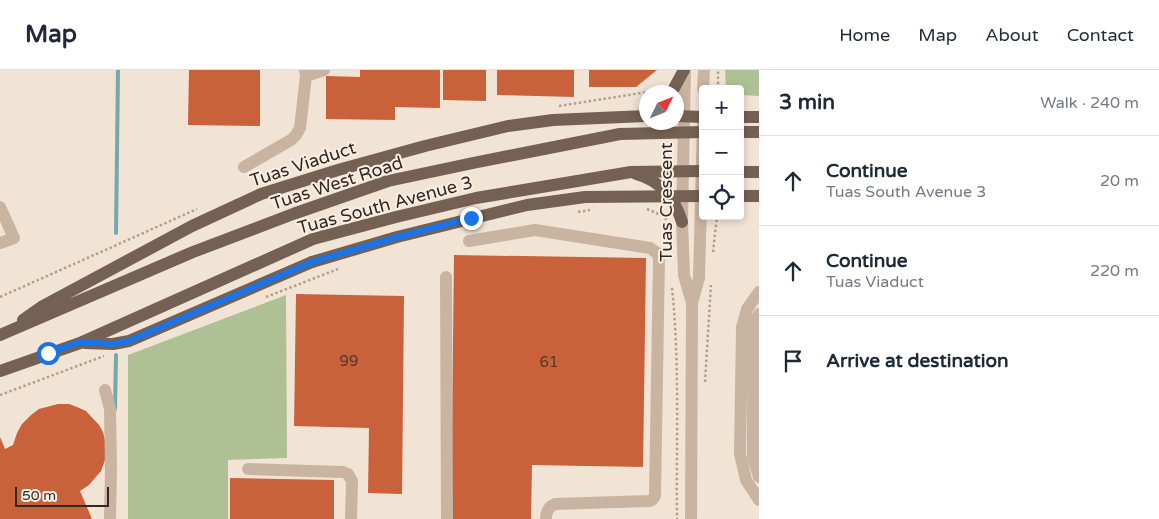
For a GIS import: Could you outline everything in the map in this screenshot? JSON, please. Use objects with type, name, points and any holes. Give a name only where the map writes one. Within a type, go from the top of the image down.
[{"type":"main road","points":[[676,85],[684,70]]},
{"type":"main road","points":[[684,116],[699,117]]},
{"type":"main road","points":[[744,117],[759,118]]},
{"type":"main road","name":"Tuas Viaduct","points":[[0,335],[43,306],[192,226],[261,194],[425,146],[508,126],[553,120],[639,118]]},
{"type":"main road","points":[[620,134],[639,123]]},
{"type":"main road","name":"Tuas West Road","points":[[0,335],[193,252],[388,181],[620,134],[699,132]]},
{"type":"main road","points":[[744,132],[759,132]]},
{"type":"main road","points":[[683,170],[699,171]]},
{"type":"main road","name":"Tuas South Avenue 3","points":[[0,371],[80,342],[313,239],[476,198],[631,172],[683,170]]},
{"type":"main road","points":[[631,172],[648,179],[664,190],[675,205],[676,224]]},
{"type":"main road","points":[[744,172],[759,172]]},
{"type":"main road","points":[[80,342],[113,344],[129,341],[312,262],[499,211],[585,197],[699,196]]},
{"type":"main road","points":[[744,196],[759,196]]},
{"type":"street","points":[[244,167],[291,140],[296,135],[300,128],[306,73],[324,70]]},
{"type":"street","name":"Tuas Crescent","points":[[684,70],[683,170],[676,224],[684,275],[692,303]]},
{"type":"street","points":[[703,85],[704,70]]},
{"type":"street","name":"Tuas Crescent","points":[[691,519],[692,303],[699,278],[702,175]]},
{"type":"street","points":[[0,207],[14,238],[0,243]]},
{"type":"street","points":[[469,241],[535,230],[650,248],[657,253],[659,258],[656,496],[648,501],[555,504],[547,510],[546,519]]},
{"type":"street","points":[[446,277],[447,519]]},
{"type":"street","points":[[759,292],[747,309],[742,327],[740,454],[746,480],[759,500]]},
{"type":"street","points":[[759,314],[753,330],[753,457],[759,478]]},
{"type":"street","points":[[105,390],[110,409],[112,469],[110,519]]},
{"type":"street","points":[[248,469],[344,472],[348,474],[352,481],[351,519]]},
{"type":"path","points":[[718,70],[718,85]]},
{"type":"path","points":[[646,209],[664,216],[676,224]]},
{"type":"path","points":[[569,213],[598,210]]},
{"type":"path","points":[[713,252],[717,220]]},
{"type":"path","points":[[261,299],[340,268]]},
{"type":"path","points":[[705,389],[711,281]]},
{"type":"path","points":[[672,288],[677,380],[677,519]]},
{"type":"path","points":[[0,395],[109,354]]},
{"type":"green space","points":[[725,70],[759,70],[759,96],[744,95],[744,85],[726,85]]},
{"type":"green space","points":[[286,295],[287,458],[228,460],[228,519],[128,519],[128,355]]},
{"type":"building","points":[[189,70],[260,70],[260,126],[188,125]]},
{"type":"building","points":[[360,70],[440,70],[440,108],[395,107],[395,120],[326,119],[326,76],[360,77]]},
{"type":"building","points":[[443,70],[486,70],[486,101],[443,100]]},
{"type":"building","points":[[497,70],[574,70],[574,97],[497,95]]},
{"type":"building","points":[[589,70],[657,70],[636,87],[589,87]]},
{"type":"building","points":[[454,255],[646,258],[643,467],[532,465],[531,519],[451,519]]},
{"type":"building","points":[[296,294],[404,296],[402,494],[368,493],[369,428],[294,426]]},
{"type":"building","points":[[58,404],[69,404],[86,411],[103,432],[105,460],[101,471],[89,485],[80,491],[92,519],[0,519],[0,437],[5,449],[13,445],[22,424],[31,415],[39,409]]},
{"type":"building","points":[[230,478],[334,480],[334,519],[230,519]]},
{"type":"waterway","points":[[116,233],[118,70]]},
{"type":"waterway","points":[[115,409],[116,355]]},
{"type":"route","points":[[48,353],[80,342],[123,343],[312,262],[471,218]]}]
